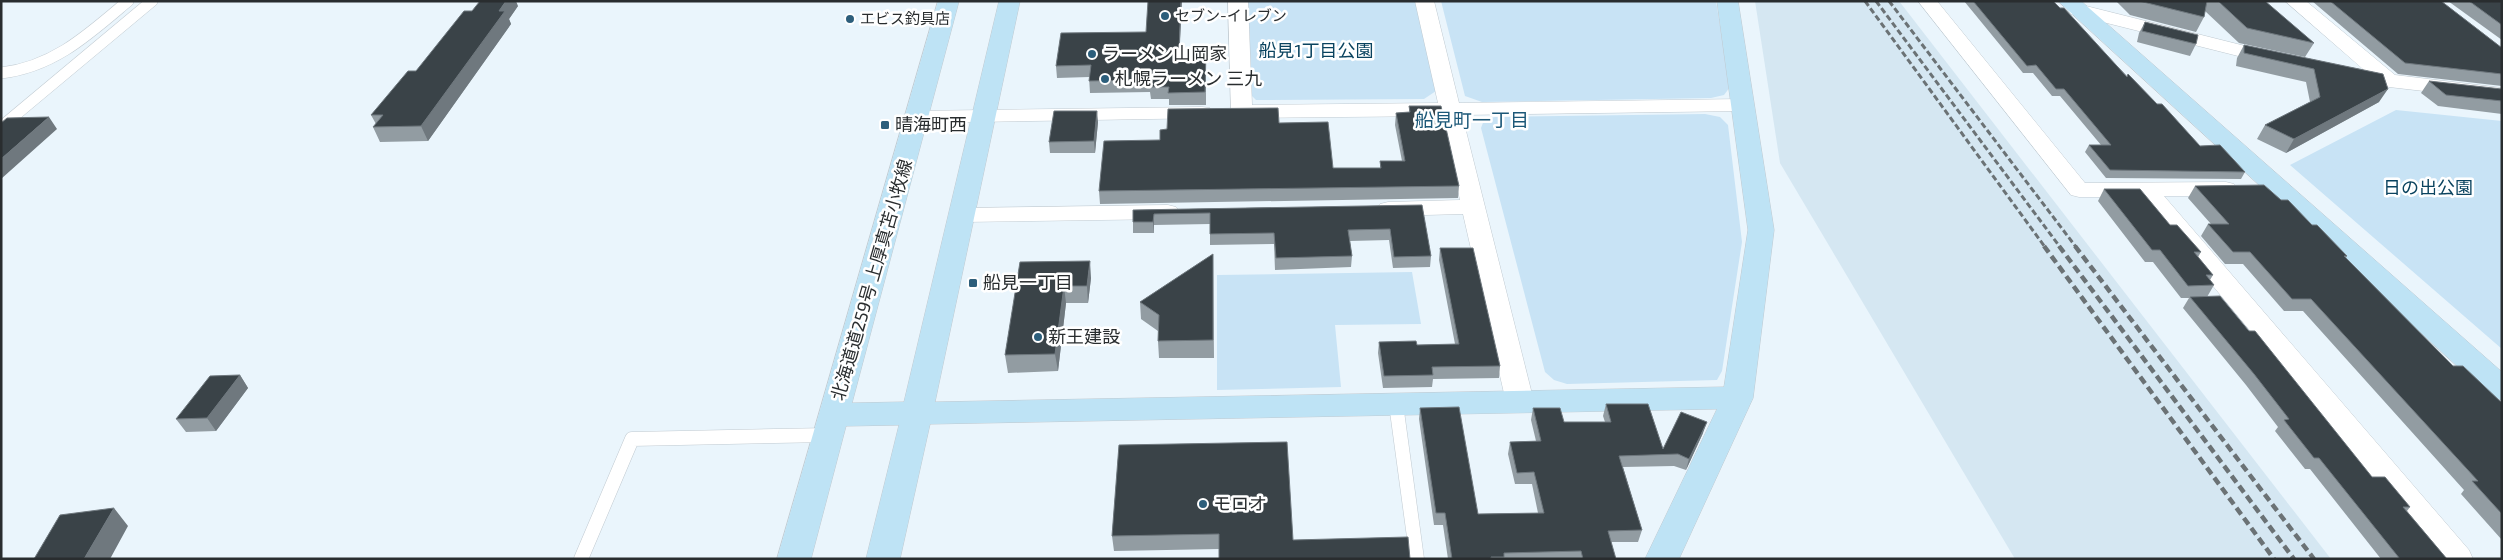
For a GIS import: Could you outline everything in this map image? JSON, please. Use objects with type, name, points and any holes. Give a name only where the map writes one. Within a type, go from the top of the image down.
[{"type":"street","name":"北海道道259号 上厚真苫小牧線","points":[[794,559],[949,1]]},
{"type":"street","points":[[884,559],[986,116],[1010,1]]},
{"type":"street","points":[[1238,1],[1242,112]]},
{"type":"street","points":[[1424,1],[1520,402]]},
{"type":"street","points":[[1662,559],[1738,398],[1761,230],[1727,1]]},
{"type":"street","points":[[1927,1],[2079,190],[2276,188]]},
{"type":"street","points":[[2294,1],[2389,81]]},
{"type":"street","points":[[2073,6],[2295,63]]},
{"type":"street","points":[[2073,6],[2502,389]]},
{"type":"street","points":[[2333,70],[2389,81],[2502,94]]},
{"type":"street","points":[[917,117],[1742,105]]},
{"type":"street","points":[[2146,190],[2458,559]]},
{"type":"street","points":[[1365,209],[1473,207]]},
{"type":"street","points":[[963,215],[1188,212]]},
{"type":"street","points":[[831,425],[916,414],[1738,398]]},
{"type":"lane","points":[[1,73],[14,73],[43,64],[66,52],[128,1]]},
{"type":"lane","points":[[1,127],[152,1]]},
{"type":"lane","points":[[1396,404],[1417,559]]},
{"type":"lane","points":[[581,559],[632,439],[831,425]]},
{"type":"shaded area","points":[[1755,1],[1899,1],[2331,559],[2015,559],[1780,163]]},
{"type":"green space","name":"船見1丁目公園","points":[[1248,1],[1415,1],[1436,91],[1424,99],[1256,100],[1252,96]]},
{"type":"green space","points":[[1441,1],[1716,1],[1730,87],[1724,95],[1711,98],[1482,102],[1465,96]]},
{"type":"green space","name":"日の出公園","points":[[2396,110],[2502,121],[2502,349],[2290,165]]},
{"type":"green space","points":[[1705,114],[1720,117],[1728,125],[1742,242],[1722,371],[1717,380],[1567,384],[1554,380],[1545,372],[1481,128],[1484,120],[1495,117]]},
{"type":"green space","points":[[1412,272],[1421,324],[1335,325],[1341,387],[1217,390],[1217,275]]},
{"type":"building","points":[[480,1],[506,1],[499,11],[505,11],[421,126],[373,127],[383,115],[371,115],[408,71],[416,71],[464,11],[472,11]]},
{"type":"building","points":[[1148,1],[1181,1],[1179,51],[1206,51],[1205,92],[1168,93],[1169,87],[1150,87],[1150,80],[1089,81],[1091,65],[1056,66],[1061,33],[1146,32]]},
{"type":"building","points":[[1973,1],[2053,1],[2060,8],[2064,8],[2127,77],[2128,74],[2157,104],[2162,104],[2200,146],[2220,145],[2245,172],[2110,170],[2089,145],[2111,145],[2064,89],[2056,89],[2036,65],[2027,66]]},
{"type":"building","points":[[2139,1],[2207,1],[2204,17]]},
{"type":"building","points":[[2218,1],[2265,1],[2314,43],[2247,28]]},
{"type":"building","points":[[2330,1],[2441,1],[2502,48],[2502,74],[2405,63]]},
{"type":"building","points":[[2469,1],[2502,1],[2502,25]]},
{"type":"building","points":[[2145,22],[2198,35],[2196,44],[2142,31]]},
{"type":"building","points":[[2244,45],[2383,74],[2388,89],[2294,139],[2265,125],[2320,97],[2314,69],[2244,53]]},
{"type":"building","points":[[2429,81],[2502,89],[2502,101],[2446,95]]},
{"type":"building","points":[[1409,106],[1441,106],[1459,186],[1099,191],[1104,141],[1160,140],[1160,130],[1167,129],[1168,109],[1278,108],[1279,123],[1328,122],[1333,168],[1381,168],[1380,161],[1405,161],[1396,113],[1410,112]]},
{"type":"building","points":[[1054,111],[1097,111],[1094,141],[1049,142]]},
{"type":"building","points":[[49,117],[1,159],[1,123],[7,118]]},
{"type":"building","points":[[2264,185],[2281,200],[2288,200],[2312,225],[2317,225],[2347,256],[2344,256],[2453,366],[2463,366],[2502,403],[2502,514],[2472,481],[2478,481],[2311,299],[2292,299],[2250,252],[2233,252],[2208,224],[2229,224],[2195,186]]},
{"type":"building","points":[[2104,189],[2140,189],[2170,225],[2177,225],[2201,252],[2194,252],[2213,275],[2206,275],[2214,285],[2188,286],[2160,250],[2152,250]]},
{"type":"building","points":[[1422,205],[1431,256],[1394,257],[1390,229],[1348,230],[1352,256],[1276,258],[1274,233],[1210,234],[1210,213],[1154,214],[1153,222],[1133,222],[1133,210]]},
{"type":"building","points":[[1440,248],[1473,248],[1500,366],[1432,367],[1433,375],[1384,376],[1379,342],[1416,341],[1417,345],[1459,344]]},
{"type":"building","points":[[1213,254],[1213,340],[1158,341],[1159,315],[1140,302]]},
{"type":"building","name":"新王建設","points":[[1090,261],[1087,286],[1064,286],[1055,354],[1005,355],[1020,262]]},
{"type":"building","points":[[2220,296],[2249,331],[2255,331],[2372,477],[2385,477],[2410,507],[2403,507],[2447,559],[2400,559],[2319,458],[2314,458],[2284,420],[2289,419],[2190,297]]},
{"type":"building","points":[[240,375],[207,418],[176,419],[210,376]]},
{"type":"building","points":[[1606,404],[1648,404],[1663,449],[1681,412],[1707,422],[1689,459],[1678,454],[1619,456],[1642,530],[1608,531],[1616,559],[1583,559],[1581,551],[1504,553],[1504,557],[1491,557],[1491,559],[1452,559],[1445,513],[1436,513],[1420,408],[1459,407],[1478,514],[1544,513],[1534,472],[1517,473],[1510,442],[1541,441],[1533,408],[1560,408],[1564,422],[1611,422]]},
{"type":"building","name":"モロオ","points":[[1287,442],[1293,540],[1408,537],[1410,559],[1219,559],[1219,534],[1112,536],[1119,445]]},
{"type":"building","points":[[114,508],[84,559],[34,559],[60,515]]},
{"type":"railway","points":[[1865,1],[2045,247]]},
{"type":"railway","points":[[1876,1],[2060,247]]},
{"type":"railway","points":[[1889,1],[2076,247]]},
{"type":"railway","points":[[2044,246],[2274,559]]},
{"type":"railway","points":[[2059,246],[2294,559]]},
{"type":"railway","points":[[2075,246],[2314,559]]},
{"type":"place","name":"セブン-イレブン","points":[[1165,16]]},
{"type":"place","name":"エビス釣具店","points":[[850,19]]},
{"type":"place","name":"ラーメン山岡家","points":[[1092,54]]},
{"type":"place","name":"札幌ラーメン 三九","points":[[1105,79]]},
{"type":"place","name":"晴海町西","points":[[885,125]]},
{"type":"place","name":"船見一丁目","points":[[973,283]]},
{"type":"place","name":"新王建設","points":[[1038,337]]},
{"type":"place","name":"モロオ","points":[[1203,504]]},
{"type":"district","name":"船見町一丁目","points":[[1472,120]]}]
